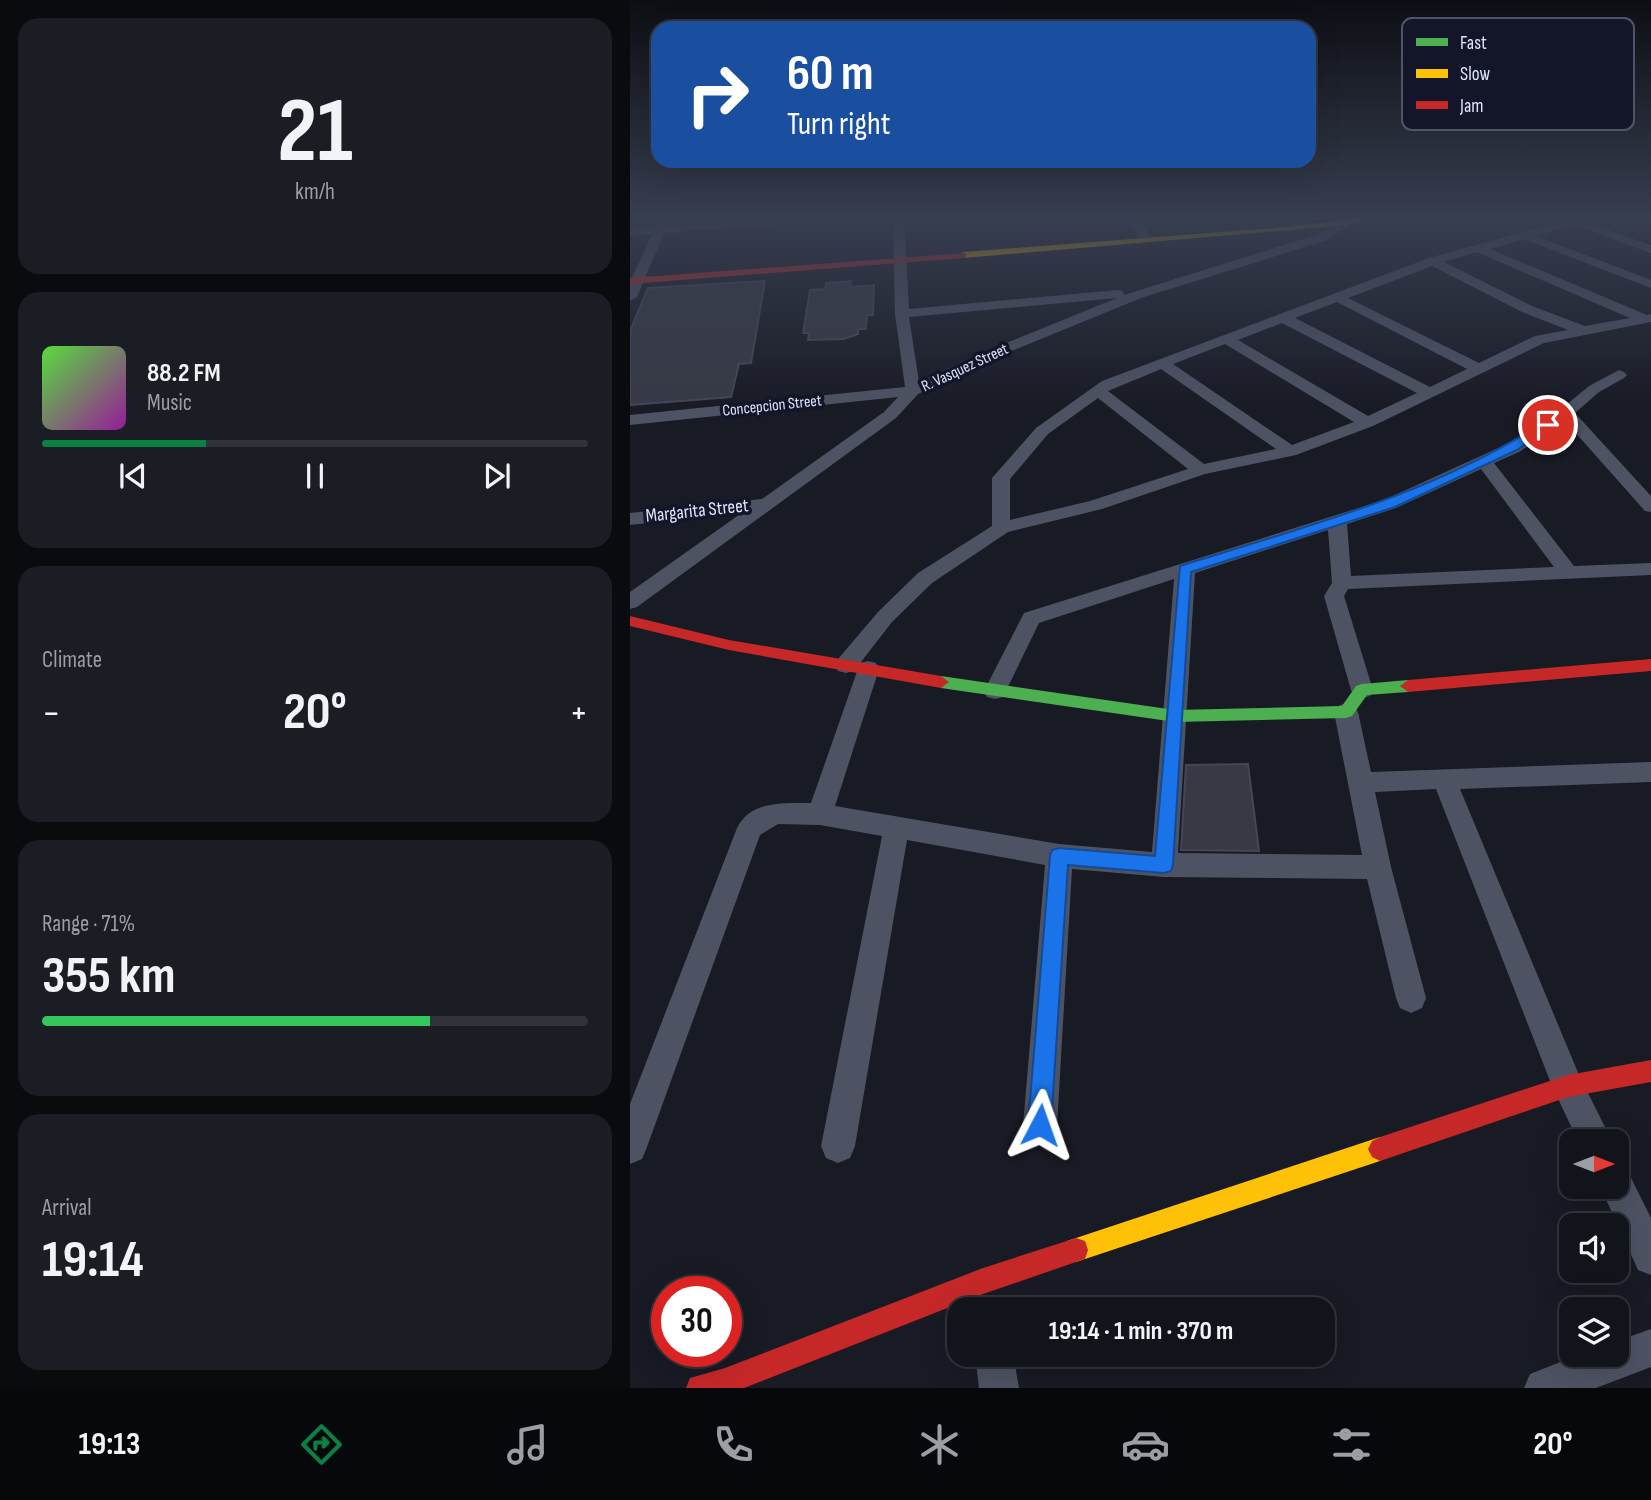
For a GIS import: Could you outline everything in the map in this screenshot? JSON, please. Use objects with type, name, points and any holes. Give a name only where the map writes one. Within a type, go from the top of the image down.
[{"type":"street","points":[[901,282],[902,314],[913,391]]},
{"type":"street","name":"R. Vasquez Street","points":[[630,602],[890,415],[913,391],[982,358],[1136,295],[1179,282]]},
{"type":"street","points":[[1001,528],[1001,478],[1042,431],[1107,384],[1375,282]]},
{"type":"street","points":[[1473,282],[1527,310],[1584,331]]},
{"type":"street","points":[[1560,282],[1648,318]]},
{"type":"street","points":[[902,314],[1120,294],[1136,295]]},
{"type":"street","points":[[1335,296],[1479,369]]},
{"type":"street","points":[[1282,317],[1430,393]]},
{"type":"street","points":[[820,814],[857,667],[885,617],[925,578],[1001,528],[1096,505],[1201,470],[1290,451],[1367,423],[1540,339],[1648,318]]},
{"type":"street","points":[[1225,338],[1367,423]]},
{"type":"street","points":[[1162,363],[1290,451]]},
{"type":"street","points":[[995,691],[1031,618],[1390,504],[1513,448],[1566,413],[1594,389],[1619,375]]},
{"type":"street","name":"Concepcion Street","points":[[630,421],[913,391]]},
{"type":"street","points":[[1098,391],[1201,470]]},
{"type":"street","points":[[1566,413],[1651,507]]},
{"type":"street","points":[[1484,461],[1567,571]]},
{"type":"street","name":"Margarita Street","points":[[630,519],[765,504]]},
{"type":"street","points":[[1337,521],[1342,583],[1334,596],[1362,690]]},
{"type":"street","points":[[1164,865],[1185,569]]},
{"type":"street","points":[[1342,583],[1651,569]]},
{"type":"street","points":[[630,621],[729,645],[995,691],[1175,716],[1346,712]]},
{"type":"street","points":[[1411,998],[1378,867],[1346,712],[1362,690],[1651,665]]},
{"type":"street","points":[[1359,782],[1651,772]]},
{"type":"street","points":[[1444,779],[1568,1086],[1589,1129]]},
{"type":"street","points":[[630,1147],[750,828],[774,813],[820,814],[1059,856],[1164,865],[1378,867]]},
{"type":"street","points":[[838,1146],[896,828]]},
{"type":"street","points":[[1040,1125],[1059,856]]},
{"type":"street","points":[[716,1386],[985,1295],[1568,1086],[1651,1071]]},
{"type":"street","points":[[1623,1199],[1651,1257]]},
{"type":"street","points":[[1544,1388],[1651,1348]]},
{"type":"street","points":[[996,1367],[999,1388]]},
{"type":"building","points":[[765,282],[751,363],[739,364],[731,397],[630,405],[630,331],[648,288]]},
{"type":"building","points":[[851,282],[850,287],[874,285],[873,315],[867,315],[866,329],[858,329],[858,334],[844,339],[808,340],[809,333],[803,333],[810,290],[825,289],[826,283]]},
{"type":"building","points":[[1248,764],[1259,851],[1181,850],[1186,765]]},
{"type":"traffic: fast","points":[[941,682],[1175,716],[1346,712],[1362,690],[1408,686]]},
{"type":"traffic: slow","points":[[1076,1250],[1380,1149]]},
{"type":"traffic: jam","points":[[630,621],[729,645],[941,682]]},
{"type":"traffic: jam","points":[[1408,686],[1651,665]]},
{"type":"traffic: jam","points":[[1380,1149],[1568,1086],[1651,1071]]},
{"type":"traffic: jam","points":[[700,1388],[725,1382],[983,1281],[1076,1250]]},
{"type":"route","points":[[1040,1125],[1059,856],[1164,865],[1185,569],[1390,504],[1513,448],[1548,425]]}]
